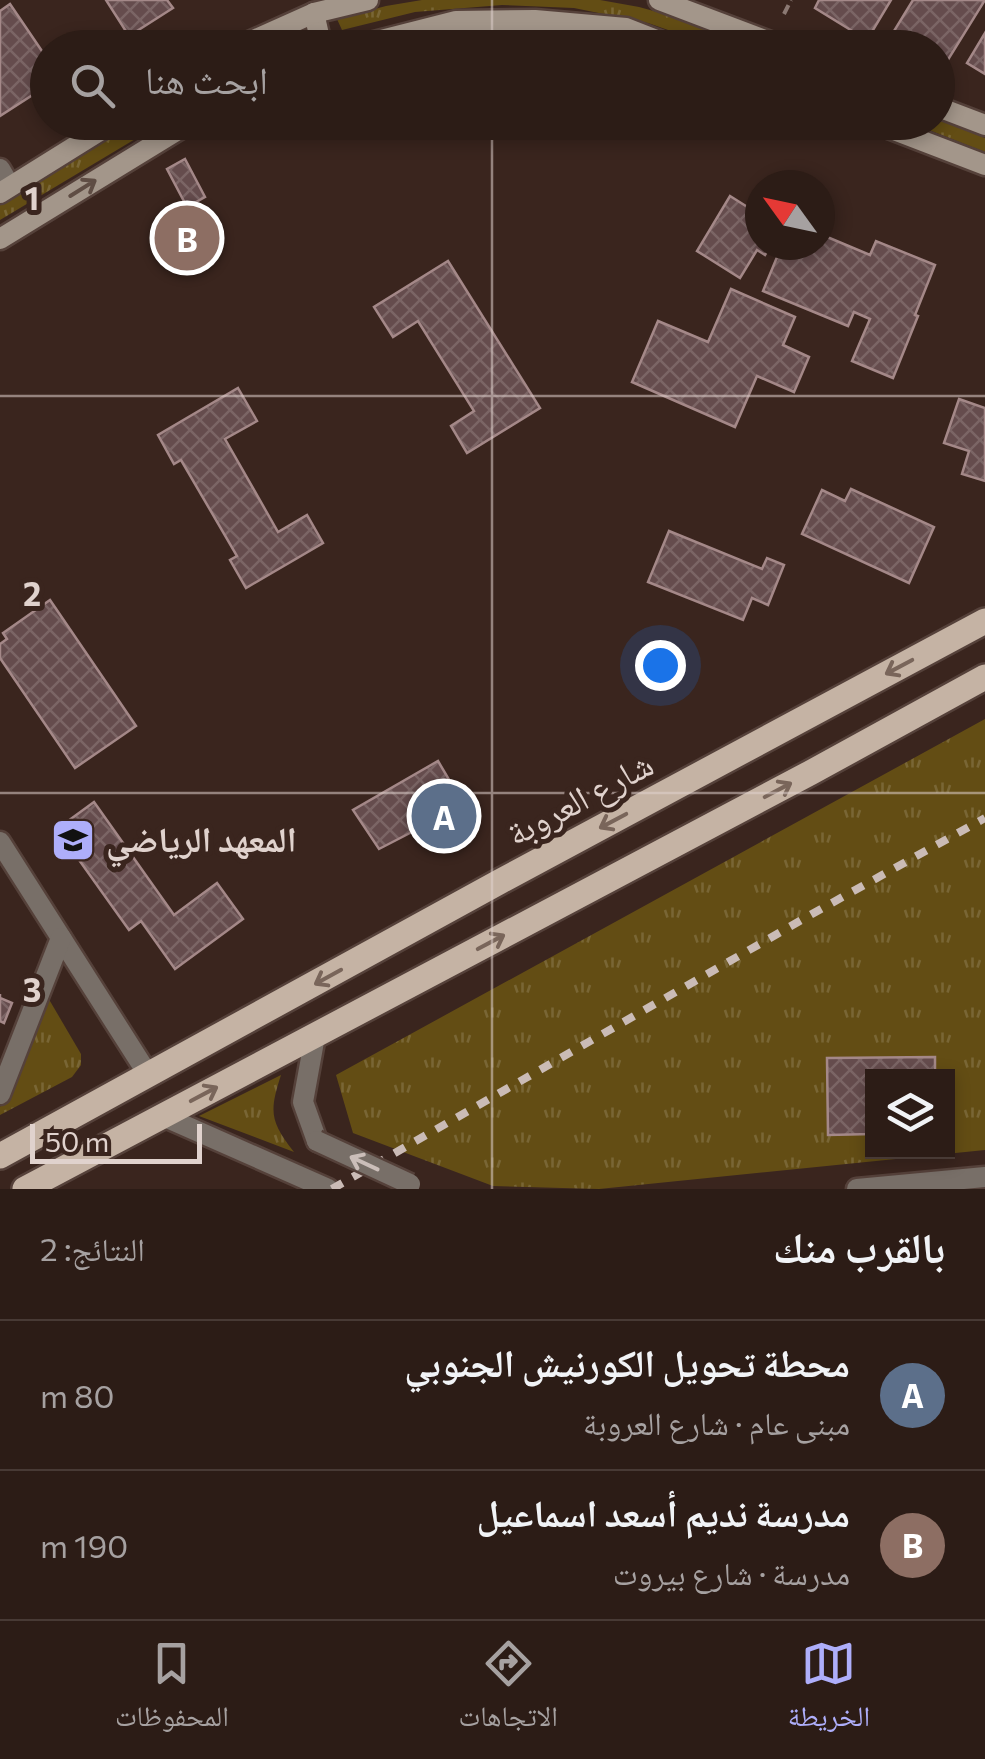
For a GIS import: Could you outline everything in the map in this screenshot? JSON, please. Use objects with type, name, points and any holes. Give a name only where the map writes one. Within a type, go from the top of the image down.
[{"type":"main road","points":[[276,30],[314,13],[368,0]]},
{"type":"main road","points":[[659,0],[738,30]]},
{"type":"main road","points":[[314,13],[318,30]]},
{"type":"main road","points":[[418,30],[456,20],[516,20],[631,30]]},
{"type":"main road","points":[[955,114],[985,126]]},
{"type":"main road","points":[[4,183],[82,140]]},
{"type":"main road","points":[[0,239],[162,140]]},
{"type":"main road","points":[[920,140],[985,165]]},
{"type":"main road","name":"شارع العروبة","points":[[0,1156],[985,621]]},
{"type":"main road","points":[[25,1189],[985,678]]},
{"type":"street","points":[[0,842],[149,1076]]},
{"type":"street","points":[[0,1094],[61,938]]},
{"type":"street","points":[[314,1036],[303,1102],[318,1141],[416,1187]]},
{"type":"street","points":[[163,1116],[328,1189]]},
{"type":"street","points":[[856,1189],[985,1177]]},
{"type":"path","points":[[784,14],[791,0]]},
{"type":"green space","points":[[422,0],[600,0],[639,7],[713,30],[668,30],[574,8],[502,5],[415,12],[342,30],[337,19]]},
{"type":"green space","points":[[955,126],[985,138],[985,152],[954,140]]},
{"type":"green space","points":[[106,140],[134,140],[0,220],[0,204]]},
{"type":"green space","points":[[985,719],[985,1150],[955,1153],[955,1069],[865,1069],[865,1159],[896,1159],[599,1189],[493,1186],[353,1133],[336,1075]]},
{"type":"green space","points":[[47,996],[81,1054],[81,1065],[72,1077],[0,1115],[0,1107]]},
{"type":"green space","points":[[281,1075],[274,1116],[294,1152],[199,1116]]},
{"type":"building","points":[[106,0],[167,0],[173,8],[138,30],[125,30]]},
{"type":"building","points":[[819,0],[891,0],[873,30],[851,30],[815,8]]},
{"type":"building","points":[[913,0],[985,0],[955,48],[955,30],[895,30]]},
{"type":"building","points":[[10,4],[30,33],[30,97],[0,116],[0,11]]},
{"type":"building","points":[[985,33],[985,74],[967,63]]},
{"type":"building","points":[[185,159],[205,197],[187,207],[167,169]]},
{"type":"building","points":[[730,196],[745,206],[745,260],[751,260],[740,278],[697,251]]},
{"type":"building","points":[[835,240],[870,255],[876,241],[935,265],[893,378],[852,361],[870,319],[854,312],[848,326],[763,291],[776,260],[835,260]]},
{"type":"building","points":[[448,261],[540,408],[467,453],[451,426],[474,411],[418,321],[393,337],[374,307]]},
{"type":"building","points":[[731,289],[795,317],[783,345],[809,357],[794,392],[757,376],[735,427],[632,382],[658,321],[708,342]]},
{"type":"building","points":[[238,388],[257,421],[225,439],[278,532],[307,515],[323,543],[246,588],[230,560],[237,556],[181,460],[174,464],[158,435]]},
{"type":"building","points":[[959,399],[985,408],[985,481],[962,474],[969,451],[944,443]]},
{"type":"building","points":[[851,489],[934,527],[909,583],[802,534],[822,490],[845,501]]},
{"type":"building","points":[[669,531],[762,569],[767,558],[784,565],[768,605],[752,598],[743,620],[648,582]]},
{"type":"building","points":[[50,600],[136,726],[75,768],[0,658],[0,644],[7,639],[3,633]]},
{"type":"building","points":[[438,761],[464,805],[379,849],[353,810]]},
{"type":"building","points":[[94,802],[174,915],[217,883],[243,919],[175,969],[141,921],[129,930],[57,829]]},
{"type":"building","points":[[0,998],[12,1003],[4,1023],[0,1021]]},
{"type":"building","points":[[935,1057],[935,1069],[865,1069],[865,1134],[828,1135],[827,1058]]},
{"type":"railway","points":[[332,1189],[985,818]]},
{"type":"place","name":"مدرسة نديم أسعد اسماعيل","points":[[187,238]]},
{"type":"place","name":"محطة تحويل الكورنيش الجنوبي","points":[[444,816]]},
{"type":"place","name":"المعهد الرياضي","points":[[73,840]]}]
